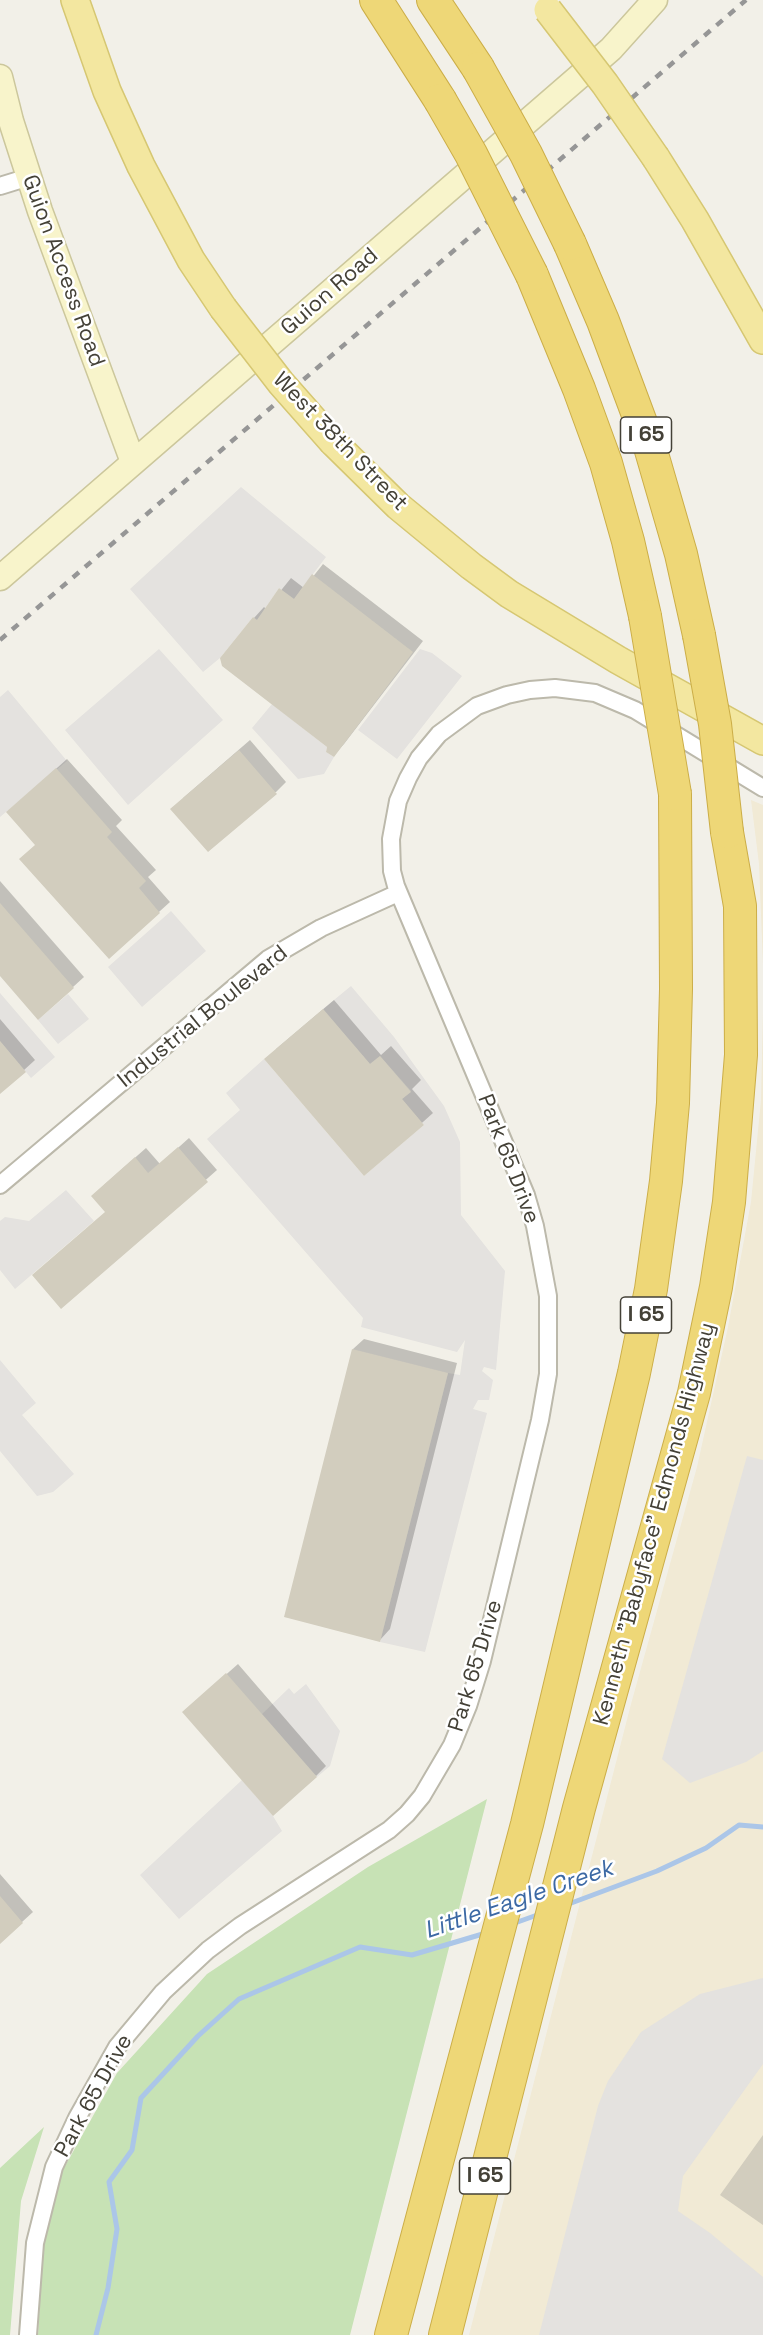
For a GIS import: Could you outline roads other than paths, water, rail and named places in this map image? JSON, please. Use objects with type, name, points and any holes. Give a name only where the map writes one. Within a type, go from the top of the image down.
[{"type":"highway","name":"I 65","points":[[376,0],[440,100],[487,183],[532,275],[599,442],[628,541],[645,616],[675,795],[676,989],[673,1103],[659,1243],[634,1373],[526,1824],[391,2335]]},
{"type":"highway","name":"Kenneth \"Babyface\" Edmonds Highway","points":[[433,0],[478,68],[526,154],[570,244],[603,321],[650,447],[681,554],[715,724],[727,832],[740,906],[741,1017],[737,1120],[725,1233],[694,1393],[579,1808],[445,2335]]},
{"type":"highway","points":[[450,0],[478,68]]},
{"type":"main road","name":"West 38th Street","points":[[75,0],[107,91],[137,158],[187,252],[223,308],[286,389],[333,442],[398,506],[509,594],[618,660],[763,741]]},
{"type":"main road","points":[[544,5],[605,84],[656,158],[695,220],[763,340]]},
{"type":"street","name":"Guion Road","points":[[0,578],[611,49],[655,0]]},
{"type":"street","name":"Guion Access Road","points":[[0,77],[55,256],[133,462]]},
{"type":"street","points":[[0,186],[29,177]]},
{"type":"street","points":[[398,893],[392,871],[391,839],[398,801],[408,778],[428,746],[451,724],[477,706],[507,695],[555,688],[579,690],[611,699],[673,731],[763,788]]},
{"type":"street","name":"Industrial Boulevard","points":[[0,1185],[268,959],[321,928],[398,893]]},
{"type":"street","name":"Park 65 Drive","points":[[28,2335],[35,2243],[54,2167],[77,2118],[117,2047],[157,1998],[208,1950],[240,1926],[389,1830],[407,1814],[422,1796],[452,1745],[468,1706],[482,1661],[540,1420],[548,1374],[548,1296],[535,1226],[526,1195],[398,893]]},
{"type":"waterway","name":"Little Eagle Creek","points":[[566,1905],[657,1871],[706,1848],[739,1825],[763,1827]]},
{"type":"waterway","name":"Little Eagle Creek","points":[[512,1924],[540,1914]]},
{"type":"waterway","name":"Little Eagle Creek","points":[[96,2335],[108,2288],[117,2229],[109,2182],[132,2150],[141,2098],[198,2036],[239,1999],[360,1947],[412,1955],[486,1933]]},
{"type":"railway","points":[[0,640],[746,0]]}]
